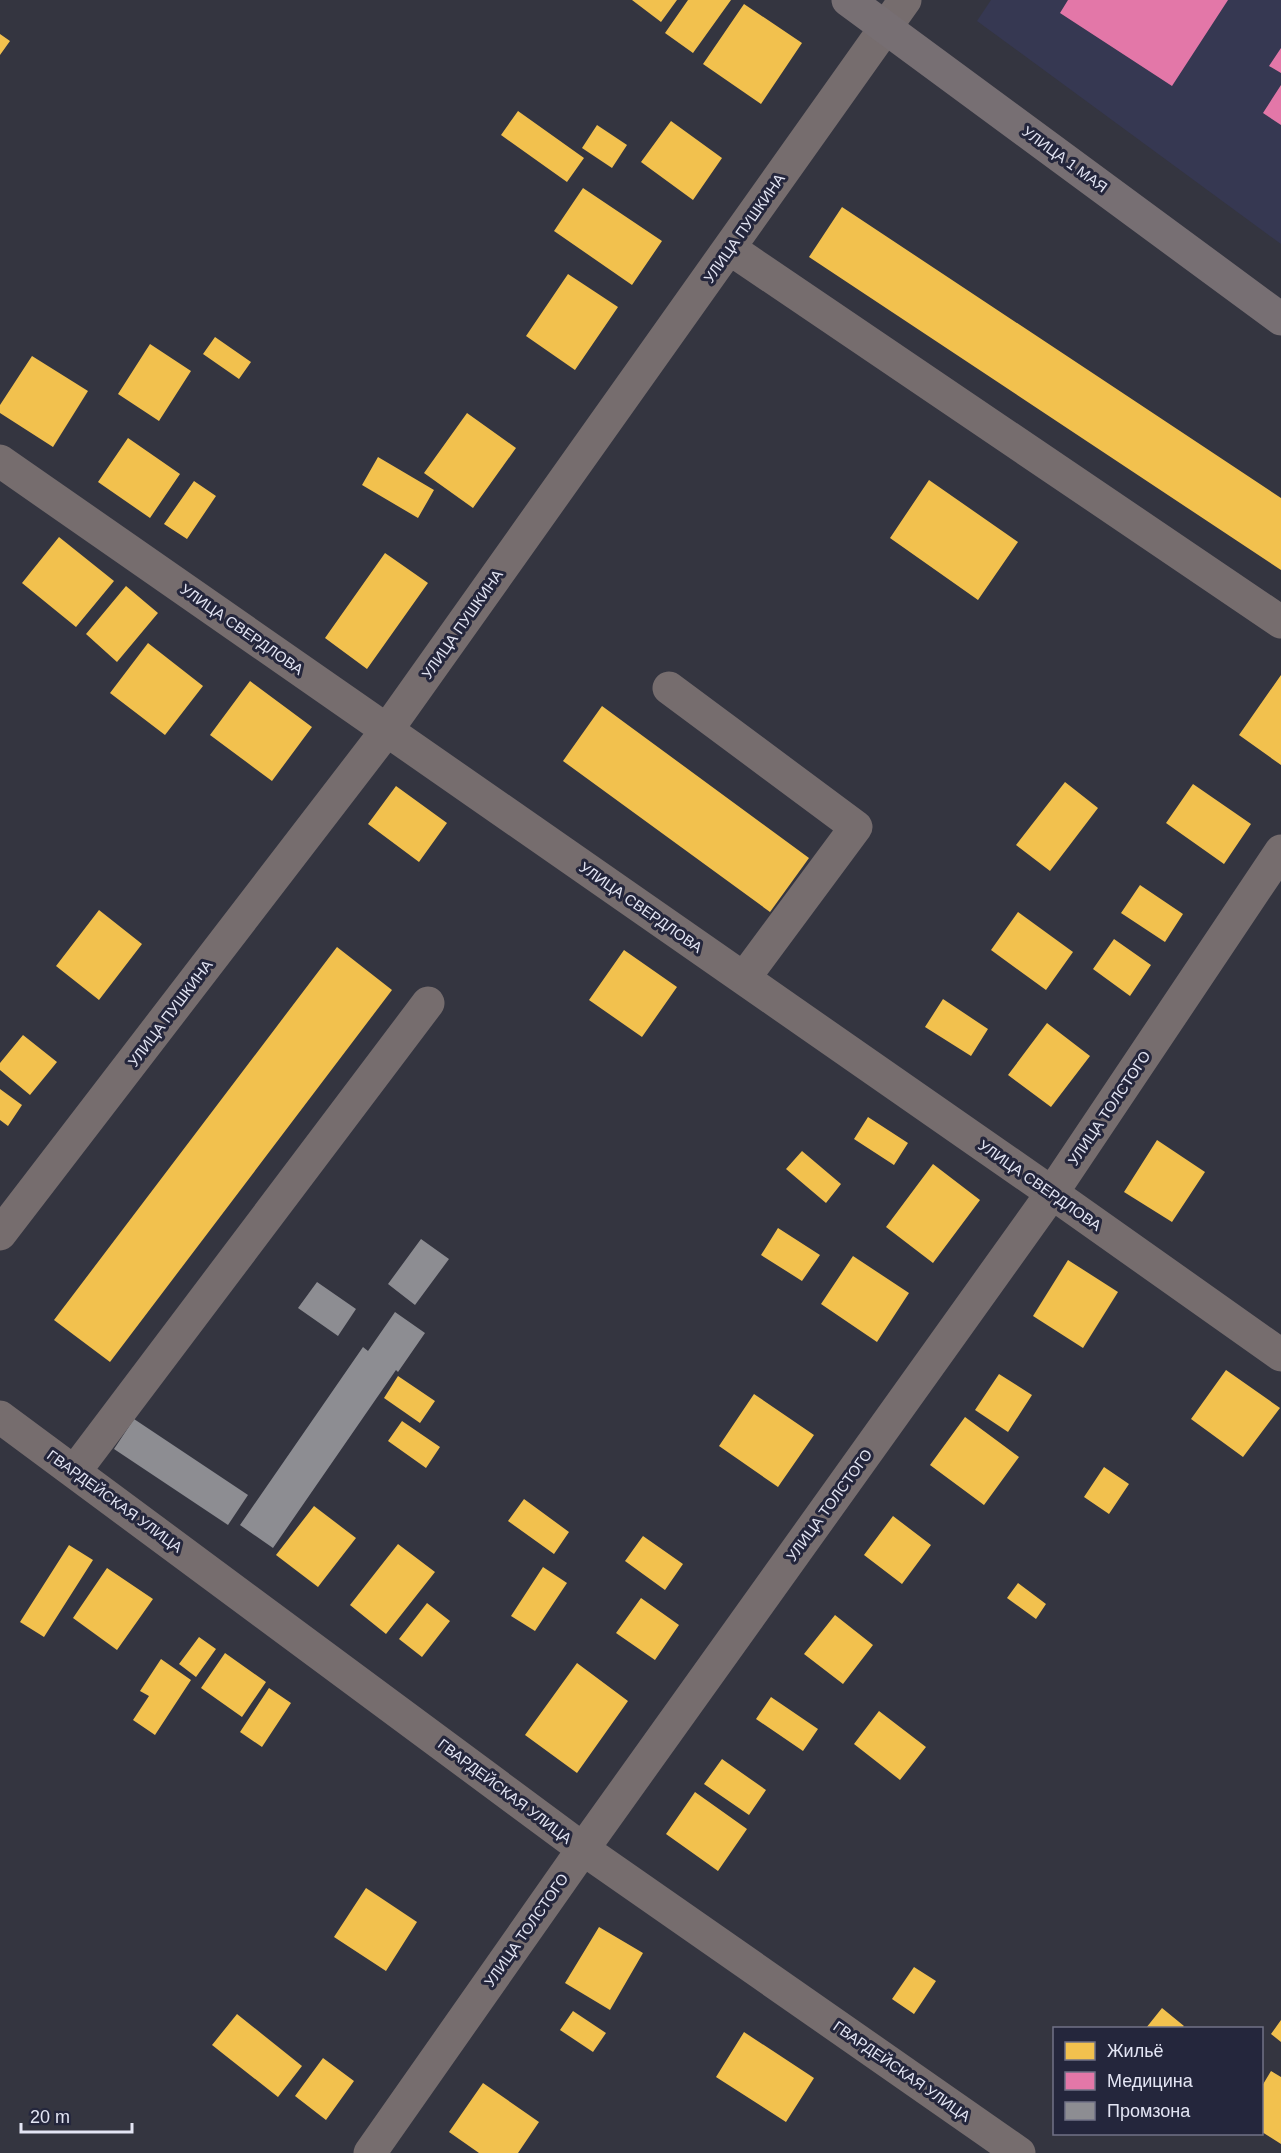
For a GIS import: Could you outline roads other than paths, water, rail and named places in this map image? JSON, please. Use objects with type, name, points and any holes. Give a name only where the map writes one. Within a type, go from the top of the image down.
[{"type":"main road","name":"УЛИЦА 1 МАЯ","points":[[848,0],[1281,319]]},
{"type":"street","name":"УЛИЦА ПУШКИНА","points":[[0,1234],[387,730],[905,0]]},
{"type":"street","points":[[729,248],[1281,622]]},
{"type":"street","name":"УЛИЦА СВЕРДЛОВА","points":[[0,461],[744,978],[1281,1355]]},
{"type":"street","points":[[669,688],[856,827],[744,978]]},
{"type":"street","name":"УЛИЦА ТОЛСТОГО","points":[[370,2153],[583,1848],[1052,1193],[1281,851]]},
{"type":"street","points":[[75,1471],[428,1003]]},
{"type":"street","name":"ГВАРДЕЙСКАЯ УЛИЦА","points":[[0,1417],[583,1848],[1018,2153]]}]
